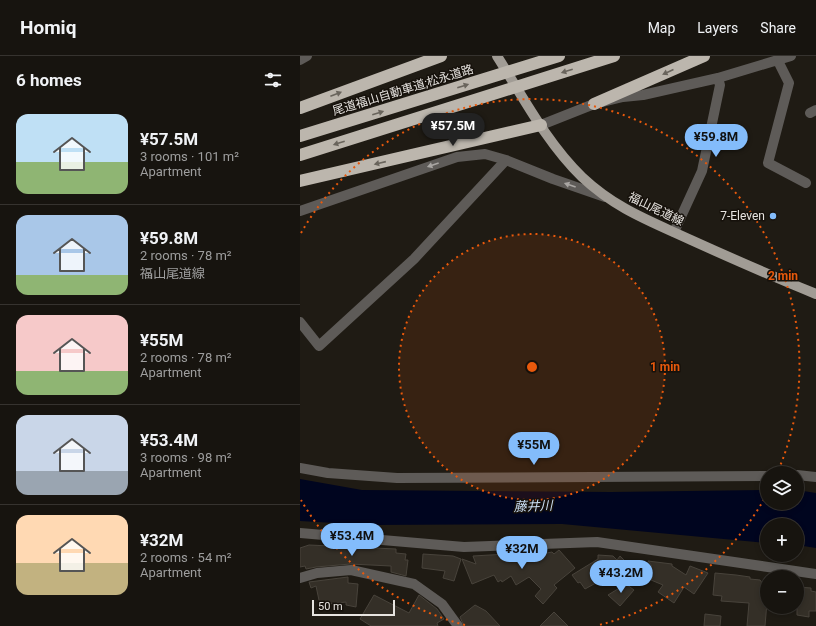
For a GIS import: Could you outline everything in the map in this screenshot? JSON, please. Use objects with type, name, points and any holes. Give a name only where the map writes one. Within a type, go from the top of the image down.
[{"type":"highway","points":[[300,108],[441,56]]},
{"type":"highway","name":"尾道福山自動車道;松永道路","points":[[300,136],[559,56]]},
{"type":"highway","points":[[594,104],[704,56]]},
{"type":"highway","points":[[300,155],[609,58]]},
{"type":"highway","points":[[300,182],[541,125]]},
{"type":"main road","name":"福山尾道線","points":[[497,56],[561,154],[582,176],[607,198],[634,215],[816,294]]},
{"type":"street","points":[[300,60],[307,56]]},
{"type":"street","points":[[541,125],[594,104],[623,97],[643,95],[718,78],[784,58],[789,83],[768,163],[806,183]]},
{"type":"street","points":[[674,232],[702,171],[720,85],[718,78]]},
{"type":"street","points":[[300,211],[457,157],[485,154],[506,160],[552,179],[607,198]]},
{"type":"street","points":[[300,322],[319,346],[414,259],[506,160]]},
{"type":"street","points":[[300,468],[328,473],[397,478],[760,476]]},
{"type":"street","points":[[804,476],[816,477]]},
{"type":"street","points":[[300,533],[464,547],[597,542],[816,574]]},
{"type":"street","points":[[300,578],[317,573],[351,570],[414,584],[442,604],[458,626]]},
{"type":"water","name":"藤井川","points":[[300,479],[362,490],[611,492],[760,490],[760,510],[804,510],[804,491],[816,493],[816,548],[804,546],[804,518],[760,518],[760,542],[562,524],[369,525],[300,521]]},
{"type":"building","points":[[309,545],[396,549],[396,553],[406,554],[405,560],[408,560],[406,576],[391,572],[391,566],[350,564],[306,569],[305,566],[300,567],[300,548]]},
{"type":"building","points":[[559,550],[575,568],[554,585],[557,588],[543,604],[535,596],[541,589],[529,577],[516,585],[511,576],[502,582],[501,580],[498,582],[494,575],[472,584],[462,559],[476,564],[473,556],[507,554],[508,556],[525,559],[533,552],[536,555],[552,552],[554,554]]},
{"type":"building","points":[[423,554],[453,556],[461,559],[454,581],[443,578],[445,571],[422,568]]},
{"type":"building","points":[[598,555],[613,556],[617,560],[620,556],[628,564],[615,572],[612,571],[614,573],[585,589],[572,575],[598,559]]},
{"type":"building","points":[[648,561],[672,564],[672,566],[686,575],[690,566],[708,573],[694,594],[684,587],[674,603],[658,592],[663,585],[651,580],[653,577],[639,575],[652,566]]},
{"type":"building","points":[[715,573],[750,577],[750,579],[760,580],[760,614],[766,614],[765,626],[747,626],[749,603],[721,601],[722,596],[713,595]]},
{"type":"building","points":[[348,577],[348,583],[358,584],[356,607],[346,605],[346,602],[320,605],[316,586],[311,588],[309,582]]},
{"type":"building","points":[[626,584],[634,590],[620,606],[608,595]]},
{"type":"building","points":[[804,588],[811,588],[811,591],[816,592],[816,611],[809,611],[809,617],[797,615],[804,614]]},
{"type":"building","points":[[374,595],[409,613],[419,595],[437,609],[444,619],[437,623],[438,626],[371,626],[360,619]]},
{"type":"building","points":[[475,605],[486,611],[500,626],[464,626],[460,617]]},
{"type":"building","points":[[554,612],[568,626],[540,626]]},
{"type":"building","points":[[705,614],[721,616],[720,626],[704,626]]},
{"type":"place","name":"7-Eleven","points":[[773,216]]}]
